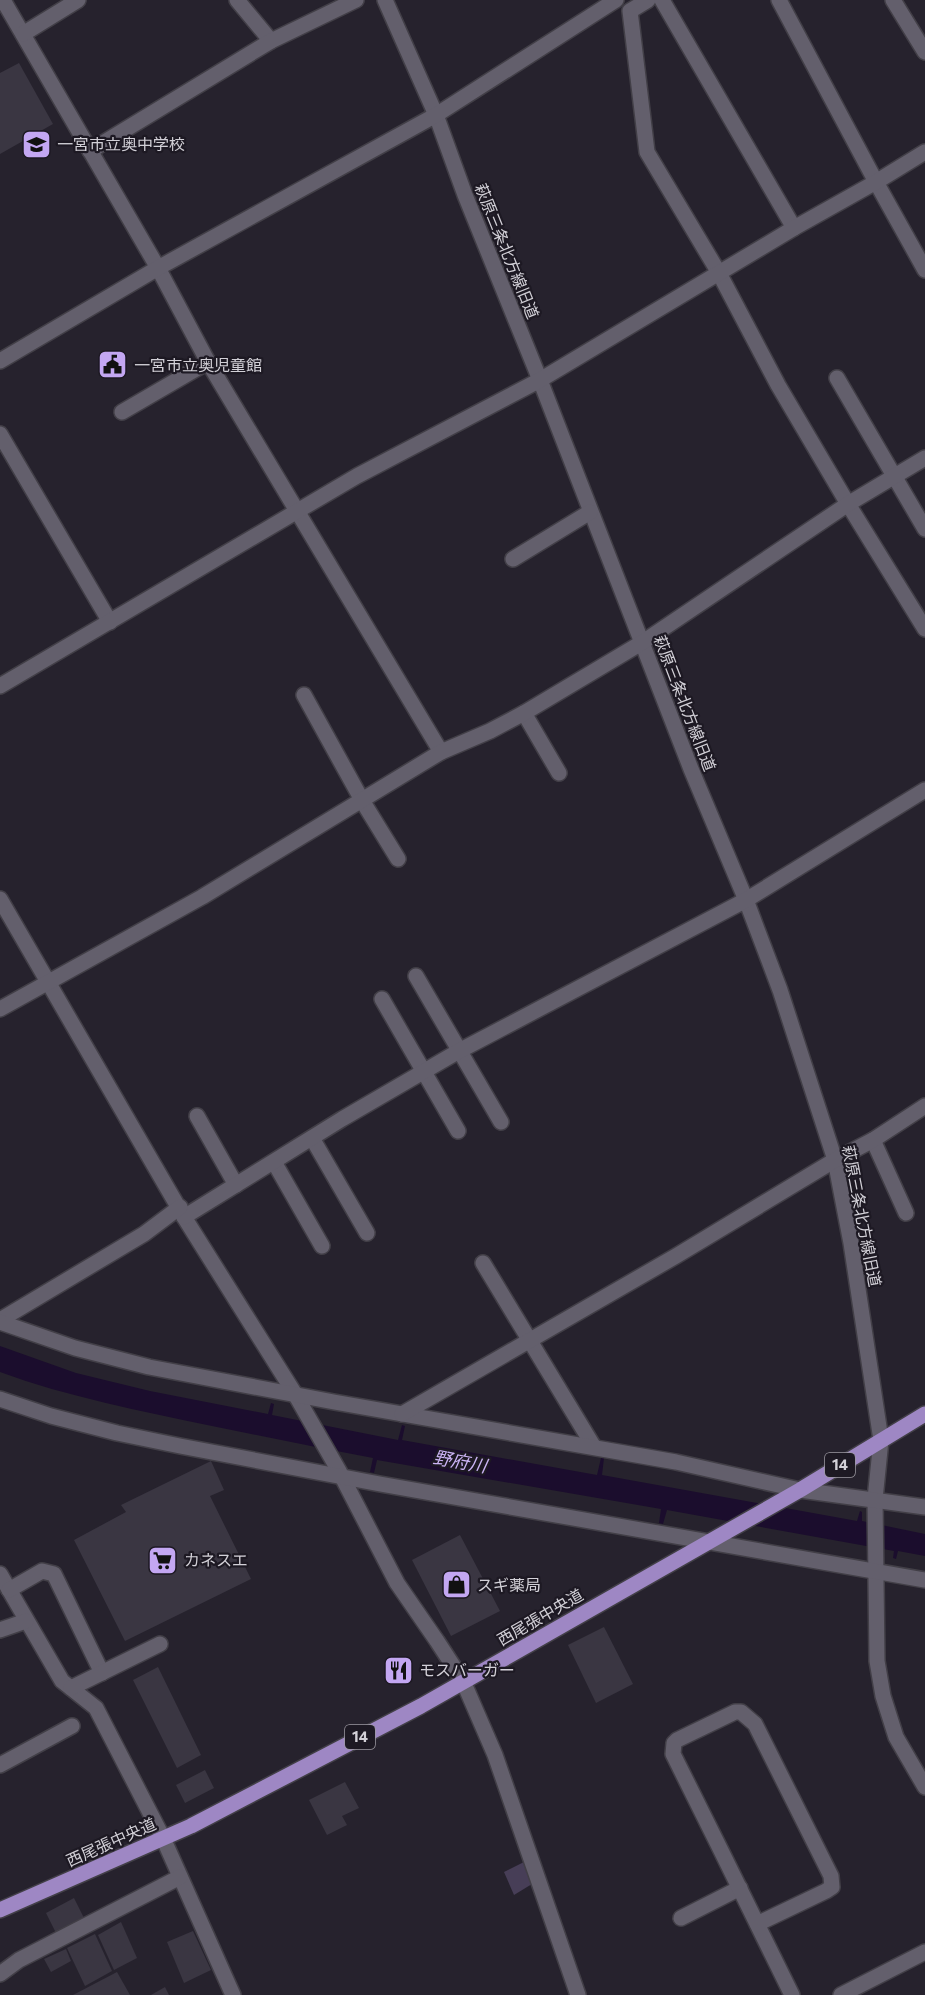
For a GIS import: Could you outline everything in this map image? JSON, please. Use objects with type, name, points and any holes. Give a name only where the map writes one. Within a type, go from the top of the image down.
[{"type":"main road","name":"西尾張中央道","points":[[0,1910],[191,1826],[400,1717],[800,1490],[925,1414]]},
{"type":"street","points":[[3,0],[158,268],[208,362],[441,752]]},
{"type":"street","points":[[23,34],[78,0]]},
{"type":"street","points":[[237,0],[270,41]]},
{"type":"street","points":[[90,151],[270,41],[356,0]]},
{"type":"street","name":"萩原三条北方線旧道","points":[[385,0],[436,116],[691,769],[746,900],[780,990],[835,1160],[851,1243],[881,1440],[875,1502],[877,1661],[883,1696],[896,1737],[925,1786]]},
{"type":"street","points":[[0,361],[158,268],[436,116],[619,3],[648,0]]},
{"type":"street","points":[[662,0],[794,228]]},
{"type":"street","points":[[779,0],[925,270]]},
{"type":"street","points":[[892,0],[925,52]]},
{"type":"street","points":[[619,3],[647,152],[718,273],[778,385],[925,628]]},
{"type":"street","points":[[0,686],[357,477],[540,380],[925,152]]},
{"type":"street","points":[[122,412],[208,362]]},
{"type":"street","points":[[837,378],[925,529]]},
{"type":"street","points":[[0,434],[110,622]]},
{"type":"street","points":[[0,1009],[202,897],[363,802],[441,752],[490,731],[524,713],[643,642],[848,504],[925,458]]},
{"type":"street","points":[[513,559],[590,512]]},
{"type":"street","points":[[304,695],[363,802],[398,859]]},
{"type":"street","points":[[524,713],[559,773]]},
{"type":"street","points":[[0,1321],[182,1212],[236,1185],[459,1051],[746,900],[925,790]]},
{"type":"street","points":[[0,899],[182,1212],[297,1398],[397,1583],[463,1681],[495,1755],[578,1995]]},
{"type":"street","points":[[416,976],[501,1122]]},
{"type":"street","points":[[382,999],[458,1131]]},
{"type":"street","points":[[402,1414],[647,1273],[835,1160],[873,1140],[925,1106]]},
{"type":"street","points":[[197,1116],[236,1185]]},
{"type":"street","points":[[312,1138],[367,1233]]},
{"type":"street","points":[[873,1140],[906,1213]]},
{"type":"street","points":[[274,1162],[322,1246]]},
{"type":"street","points":[[483,1263],[594,1447]]},
{"type":"street","points":[[0,1321],[75,1347],[149,1367],[297,1398],[594,1447],[676,1462],[800,1490],[925,1507]]},
{"type":"street","points":[[0,1399],[51,1416],[117,1433],[925,1580]]},
{"type":"street","points":[[9,1590],[42,1571],[54,1574],[102,1672]]},
{"type":"street","points":[[0,1574],[62,1681],[96,1708],[163,1838],[233,1995]]},
{"type":"street","points":[[0,1630],[26,1621]]},
{"type":"street","points":[[71,1688],[160,1644]]},
{"type":"street","points":[[757,1924],[832,1887],[831,1876],[755,1724],[741,1712],[735,1712],[676,1740],[673,1747],[674,1754],[740,1888],[757,1924],[792,1995]]},
{"type":"street","points":[[0,1765],[72,1726]]},
{"type":"street","points":[[0,1974],[19,1960],[180,1877]]},
{"type":"street","points":[[681,1918],[740,1888]]},
{"type":"street","points":[[841,1995],[925,1952]]},
{"type":"shaded area","points":[[526,1861],[532,1884],[514,1895],[504,1872]]},
{"type":"water","name":"野府川","points":[[0,1346],[76,1373],[150,1391],[268,1414],[271,1403],[274,1404],[272,1415],[398,1440],[402,1425],[405,1426],[402,1440],[597,1475],[601,1458],[604,1458],[602,1475],[857,1521],[860,1511],[862,1521],[925,1534],[925,1556],[898,1551],[896,1559],[893,1558],[894,1551],[667,1510],[663,1524],[659,1523],[661,1509],[377,1460],[374,1473],[370,1472],[373,1458],[132,1409],[26,1381],[0,1372]]},
{"type":"building","points":[[19,63],[53,124],[0,154],[0,73]]},
{"type":"building","name":"カネスエ","points":[[211,1461],[224,1490],[210,1496],[251,1579],[125,1641],[74,1540],[126,1512],[121,1505]]},
{"type":"building","name":"スギ薬局","points":[[460,1535],[500,1611],[451,1636],[412,1560]]},
{"type":"building","points":[[604,1627],[633,1684],[596,1703],[568,1645]]},
{"type":"building","points":[[158,1667],[201,1755],[177,1768],[133,1680]]},
{"type":"building","points":[[205,1770],[214,1788],[185,1803],[176,1785]]},
{"type":"building","points":[[345,1782],[359,1808],[342,1816],[347,1825],[327,1835],[309,1800]]},
{"type":"building","points":[[74,1898],[84,1918],[56,1933],[46,1913]]},
{"type":"building","points":[[121,1922],[137,1958],[114,1970],[98,1935]]},
{"type":"building","points":[[193,1931],[211,1970],[184,1983],[167,1942]]},
{"type":"building","points":[[95,1934],[112,1971],[85,1986],[67,1948]]},
{"type":"building","points":[[66,1949],[71,1961],[51,1972],[44,1959]]},
{"type":"building","points":[[117,1972],[130,1995],[73,1995]]},
{"type":"building","points":[[165,1987],[169,1995],[151,1995]]},
{"type":"place","name":"一宮市立奥中学校","points":[[36,144]]},
{"type":"place","name":"一宮市立奥児童館","points":[[113,365]]},
{"type":"place","name":"カネスエ","points":[[163,1560]]},
{"type":"place","name":"スギ薬局","points":[[456,1585]]},
{"type":"place","name":"モスバーガー","points":[[398,1670]]}]
